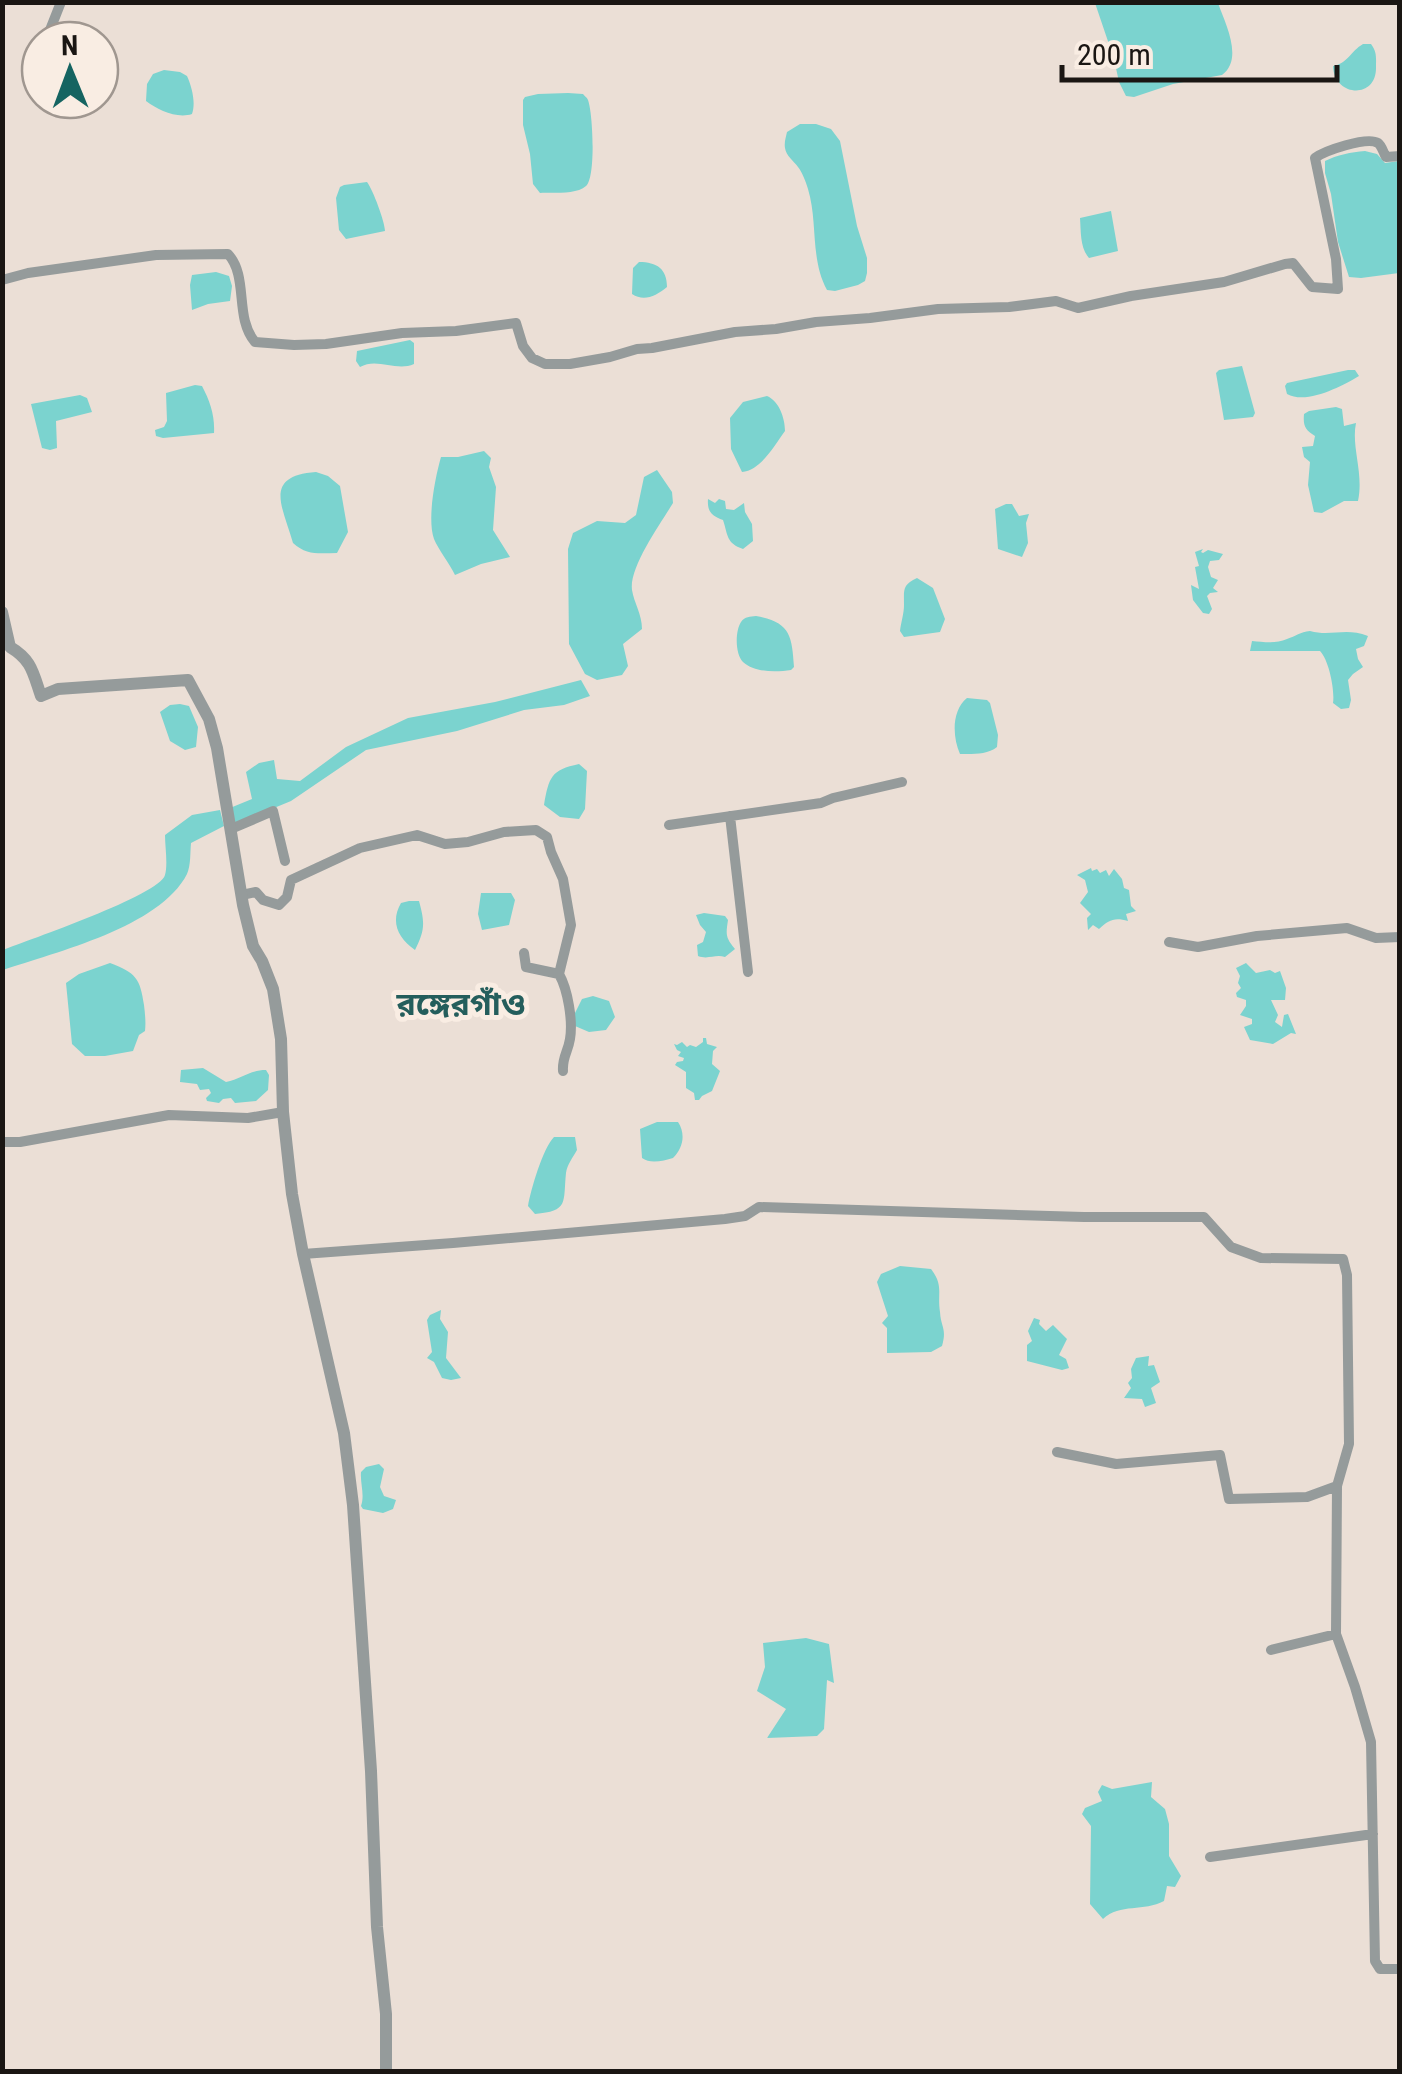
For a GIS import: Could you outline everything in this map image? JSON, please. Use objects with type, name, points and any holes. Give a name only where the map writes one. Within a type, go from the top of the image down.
[{"type":"street","points":[[2,280],[156,255],[228,254],[236,266],[246,328],[255,342],[326,344],[402,332],[456,331],[516,323],[532,358],[545,364],[570,364],[689,340],[816,322],[1048,301],[1078,308],[1224,282],[1293,263],[1312,287],[1338,289],[1336,259],[1315,158],[1349,144],[1374,141],[1386,157],[1400,156]]},
{"type":"street","points":[[2,612],[6,648],[24,655],[30,663],[40,696],[58,688],[188,680],[208,719],[217,748],[253,946],[273,989],[281,1039],[283,1112],[292,1194],[344,1433],[353,1505],[371,1772],[386,2072]]},
{"type":"street","points":[[669,826],[821,803],[902,782]]},
{"type":"street","points":[[231,829],[272,811],[285,861]]},
{"type":"street","points":[[730,816],[748,972]]},
{"type":"street","points":[[242,895],[256,892],[263,900],[279,905],[287,898],[292,880],[360,848],[417,835],[445,844],[536,830],[547,838],[563,879],[571,925],[559,974],[566,989],[570,1027],[570,1042],[562,1058],[563,1071]]},
{"type":"street","points":[[1169,942],[1198,947],[1256,936],[1347,928],[1376,938],[1400,937]]},
{"type":"street","points":[[524,954],[526,967],[559,974]]},
{"type":"street","points":[[2,1142],[170,1115],[248,1118],[283,1112]]},
{"type":"street","points":[[303,1254],[725,1219],[745,1216],[759,1207],[1204,1218],[1231,1247],[1261,1258],[1343,1258],[1348,1444],[1337,1486],[1336,1634],[1372,1742],[1374,1961],[1380,1969],[1400,1969]]},
{"type":"street","points":[[1058,1452],[1116,1464],[1220,1455],[1228,1500],[1308,1497],[1337,1486]]},
{"type":"street","points":[[1271,1650],[1336,1634]]},
{"type":"street","points":[[1210,1857],[1373,1834]]},
{"type":"water","points":[[1095,3],[1218,3],[1231,41],[1232,60],[1222,75],[1126,96]]},
{"type":"water","points":[[1363,44],[1371,44],[1375,52],[1374,78],[1363,89],[1347,89],[1335,76],[1333,66]]},
{"type":"water","points":[[164,70],[187,76],[193,95],[192,114],[168,113],[146,101],[147,84],[153,74]]},
{"type":"water","points":[[538,94],[583,94],[590,107],[593,145],[589,181],[576,191],[540,193],[533,184],[523,100]]},
{"type":"water","points":[[800,124],[831,129],[840,141],[867,258],[865,281],[858,285],[827,290],[822,278],[808,189],[785,148],[787,132]]},
{"type":"water","points":[[1365,151],[1377,154],[1385,163],[1399,161],[1399,273],[1361,278],[1349,277],[1338,242],[1325,161]]},
{"type":"water","points":[[367,182],[385,231],[346,239],[339,230],[336,198],[340,187]]},
{"type":"water","points":[[1111,211],[1118,251],[1089,258],[1082,245],[1080,218]]},
{"type":"water","points":[[639,262],[660,268],[667,287],[650,297],[632,294],[633,268]]},
{"type":"water","points":[[216,272],[229,276],[230,301],[192,310],[192,275]]},
{"type":"water","points":[[410,340],[414,343],[414,364],[373,363],[360,367],[356,361],[357,351]]},
{"type":"water","points":[[1242,366],[1255,413],[1253,417],[1224,420],[1216,373]]},
{"type":"water","points":[[1355,370],[1359,376],[1334,389],[1314,396],[1287,394],[1287,383]]},
{"type":"water","points":[[202,386],[207,397],[214,433],[156,436],[155,430],[167,421],[166,393]]},
{"type":"water","points":[[80,395],[87,398],[92,412],[56,421],[57,448],[42,448],[31,404]]},
{"type":"water","points":[[767,396],[781,411],[785,431],[761,462],[742,472],[731,449],[730,418],[743,402]]},
{"type":"water","points":[[1342,409],[1344,426],[1356,423],[1358,501],[1344,501],[1322,513],[1314,512],[1308,485],[1310,462],[1302,447],[1313,446],[1315,436],[1305,427],[1304,414]]},
{"type":"water","points":[[484,451],[491,458],[489,467],[496,487],[493,530],[510,557],[455,575],[432,531],[441,457]]},
{"type":"water","points":[[657,470],[672,492],[673,503],[647,545],[632,580],[642,629],[623,644],[628,666],[622,675],[597,680],[585,674],[569,644],[568,549],[573,533],[597,521],[625,523],[636,515],[644,477]]},
{"type":"water","points":[[316,472],[340,486],[348,532],[337,553],[309,552],[293,543],[282,506],[282,487],[288,480]]},
{"type":"water","points":[[708,499],[715,503],[719,499],[725,501],[726,509],[734,510],[744,503],[753,541],[743,549],[733,544],[723,520],[709,510]]},
{"type":"water","points":[[1012,504],[1019,516],[1029,514],[1028,543],[1022,557],[998,549],[995,509]]},
{"type":"water","points":[[1203,549],[1203,553],[1208,550],[1223,554],[1219,560],[1210,561],[1208,567],[1211,577],[1218,580],[1213,588],[1218,592],[1207,596],[1212,609],[1209,614],[1203,613],[1193,600],[1191,585],[1199,589],[1195,552]]},
{"type":"water","points":[[917,578],[933,588],[945,619],[940,632],[904,637],[900,631],[904,592]]},
{"type":"water","points":[[756,616],[776,622],[787,632],[793,656],[791,670],[760,670],[740,658],[739,626],[744,619]]},
{"type":"water","points":[[1310,631],[1368,636],[1364,646],[1356,649],[1363,667],[1348,680],[1349,708],[1341,709],[1333,703],[1331,676],[1320,651],[1250,651],[1252,641],[1279,642]]},
{"type":"water","points":[[581,680],[590,696],[366,750],[291,801],[235,824],[230,808],[252,799],[246,772],[259,763],[274,760],[277,779],[300,781],[346,747],[408,718],[495,702]]},
{"type":"water","points":[[967,698],[990,703],[998,735],[993,750],[960,754],[955,724],[958,709]]},
{"type":"water","points":[[180,704],[189,706],[198,727],[196,747],[185,750],[170,741],[160,712]]},
{"type":"water","points":[[579,764],[587,771],[585,809],[579,819],[560,817],[544,805],[550,781],[562,769]]},
{"type":"water","points":[[220,810],[224,826],[191,843],[187,874],[174,893],[154,909],[105,935],[3,970],[3,950],[118,905],[158,884],[166,871],[165,835],[192,815]]},
{"type":"water","points":[[1091,868],[1100,873],[1106,870],[1109,876],[1114,869],[1122,879],[1136,911],[1126,914],[1128,921],[1112,920],[1099,929],[1093,925],[1088,930],[1087,918],[1091,914],[1080,903],[1088,892],[1085,880],[1077,875]]},
{"type":"water","points":[[481,893],[511,893],[515,900],[509,925],[482,930],[478,914]]},
{"type":"water","points":[[419,901],[422,915],[422,932],[415,950],[400,935],[396,923],[401,903]]},
{"type":"water","points":[[704,913],[728,920],[727,935],[735,949],[725,957],[698,956],[697,945],[703,942],[706,932],[696,915]]},
{"type":"water","points":[[110,963],[126,970],[138,982],[145,1031],[139,1035],[133,1051],[85,1056],[72,1044],[66,983]]},
{"type":"water","points":[[1246,963],[1256,973],[1280,971],[1286,988],[1285,1000],[1271,1000],[1278,1015],[1275,1022],[1282,1027],[1284,1015],[1288,1014],[1296,1034],[1273,1044],[1250,1040],[1244,1027],[1252,1024],[1252,1019],[1240,1015],[1246,1000],[1236,993],[1241,988],[1236,968]]},
{"type":"water","points":[[593,996],[609,1001],[615,1017],[606,1030],[589,1032],[575,1026],[573,1017],[582,999]]},
{"type":"water","points":[[703,1038],[717,1047],[712,1064],[720,1071],[712,1091],[695,1100],[694,1093],[686,1088],[686,1072],[675,1065],[684,1058],[678,1056],[681,1052],[674,1044],[682,1042],[687,1047],[696,1047]]},
{"type":"water","points":[[203,1068],[226,1082],[266,1070],[268,1090],[256,1101],[207,1101],[209,1089],[200,1090],[197,1084],[180,1082],[181,1070]]},
{"type":"water","points":[[657,1122],[678,1122],[682,1141],[673,1158],[649,1161],[642,1158],[640,1129]]},
{"type":"water","points":[[554,1137],[575,1137],[577,1150],[567,1170],[562,1204],[554,1211],[535,1214],[528,1206],[542,1159]]},
{"type":"water","points":[[900,1266],[931,1269],[937,1280],[944,1335],[942,1346],[931,1352],[887,1353],[887,1328],[882,1323],[888,1316],[877,1282],[881,1274]]},
{"type":"water","points":[[441,1310],[440,1319],[448,1332],[446,1358],[461,1378],[442,1378],[434,1362],[427,1358],[432,1352],[427,1320]]},
{"type":"water","points":[[1034,1318],[1040,1320],[1046,1331],[1053,1325],[1067,1339],[1059,1355],[1066,1359],[1069,1368],[1062,1370],[1027,1361],[1027,1345],[1032,1341],[1028,1331]]},
{"type":"water","points":[[1149,1356],[1148,1366],[1154,1365],[1160,1382],[1151,1388],[1156,1403],[1145,1407],[1142,1399],[1124,1398],[1131,1388],[1128,1383],[1136,1358]]},
{"type":"water","points":[[379,1464],[384,1469],[380,1487],[384,1496],[396,1500],[393,1509],[383,1513],[361,1506],[361,1472]]},
{"type":"water","points":[[806,1638],[829,1644],[834,1683],[827,1680],[824,1729],[817,1736],[767,1738],[786,1709],[757,1691],[765,1667],[763,1643]]},
{"type":"water","points":[[1152,1782],[1151,1797],[1165,1809],[1169,1824],[1169,1856],[1181,1876],[1175,1887],[1167,1886],[1164,1901],[1117,1911],[1103,1919],[1090,1904],[1091,1826],[1082,1814],[1085,1808],[1102,1801],[1098,1792],[1102,1785],[1112,1789]]},
{"type":"district","name":"রঙ্গেরগাঁও","points":[[461,1004]]}]
